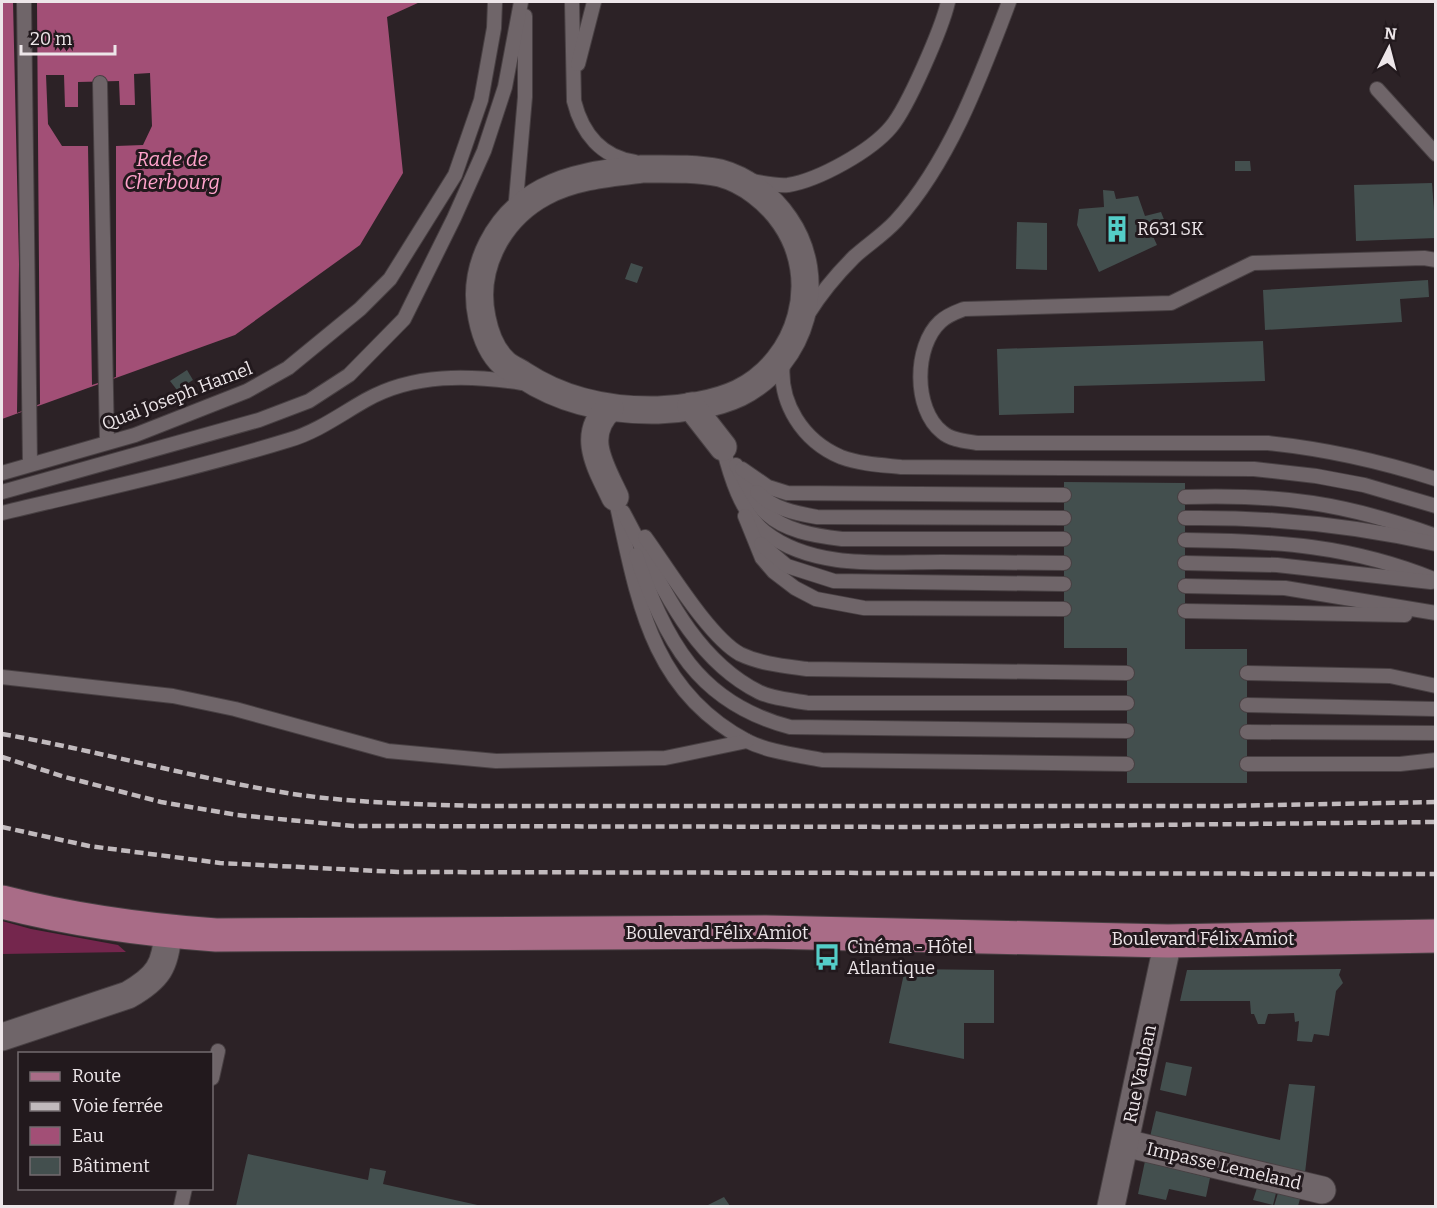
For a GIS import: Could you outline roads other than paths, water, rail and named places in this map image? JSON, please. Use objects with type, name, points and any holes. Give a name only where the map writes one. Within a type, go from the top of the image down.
[{"type":"main road","name":"Boulevard Félix Amiot","points":[[2,902],[50,914],[168,931],[238,935],[766,932],[1168,941],[1436,936]]},
{"type":"street","points":[[642,169],[685,169],[721,174],[744,183],[763,196],[778,211],[797,239],[807,275],[804,306],[788,345],[772,368],[739,393],[691,406],[658,410],[610,408],[573,401],[541,387],[503,363],[485,334],[479,302],[482,271],[492,242],[515,212],[544,192],[572,180],[642,169]]},
{"type":"street","points":[[691,406],[729,456]]},
{"type":"street","points":[[610,408],[596,423],[594,435],[600,465],[615,497]]},
{"type":"street","points":[[2,1036],[128,995],[140,988],[161,967],[167,955],[168,931]]},
{"type":"street","name":"Rue Vauban","points":[[1111,1206],[1168,941]]},
{"type":"street","name":"Impasse Lemeland","points":[[1125,1143],[1322,1190]]},
{"type":"lane","points":[[24,2],[30,465]]},
{"type":"lane","name":"Quai Joseph Hamel","points":[[2,473],[135,435],[248,391],[288,368],[360,309],[390,279],[455,176],[481,100],[494,28],[495,2]]},
{"type":"lane","points":[[515,212],[525,97],[523,2]]},
{"type":"lane","points":[[2,492],[259,420],[309,401],[349,375],[404,319],[458,208],[484,152],[505,87],[523,2]]},
{"type":"lane","points":[[572,2],[573,80],[578,117],[594,143],[622,160],[685,169]]},
{"type":"lane","points":[[573,80],[594,2]]},
{"type":"lane","points":[[721,174],[768,184],[785,185],[803,182],[869,148],[891,127],[905,106],[948,2]]},
{"type":"lane","points":[[1009,2],[976,90],[923,186],[895,222],[854,257],[821,293],[788,345],[781,374],[784,393],[801,428],[817,443],[842,457],[867,464],[901,467],[1254,469],[1326,478],[1436,506]]},
{"type":"lane","points":[[100,83],[107,442]]},
{"type":"lane","points":[[1377,89],[1436,154]]},
{"type":"lane","points":[[1436,260],[1424,258],[1253,263],[1171,303],[964,309],[940,322],[930,334],[924,349],[922,391],[925,408],[942,433],[977,443],[1268,443],[1313,448],[1359,457],[1436,479]]},
{"type":"lane","points":[[2,513],[234,457],[299,437],[368,398],[399,386],[436,378],[484,377],[541,387]]},
{"type":"lane","points":[[729,456],[742,486],[748,514],[764,531],[783,544],[811,555],[843,560],[1064,563]]},
{"type":"lane","points":[[729,456],[742,486],[752,533],[762,558],[774,572],[795,588],[816,599],[864,608],[1064,609]]},
{"type":"lane","points":[[729,456],[768,487],[787,493],[1064,495]]},
{"type":"lane","points":[[742,486],[776,507],[817,517],[1064,518]]},
{"type":"lane","points":[[742,486],[763,510],[778,522],[819,536],[842,539],[1064,539]]},
{"type":"lane","points":[[1185,496],[1238,495],[1339,506],[1436,536]]},
{"type":"lane","points":[[615,497],[712,628],[734,650],[757,660],[807,669],[1127,673]]},
{"type":"lane","points":[[615,497],[700,646],[724,672],[761,694],[808,703],[1127,703]]},
{"type":"lane","points":[[615,497],[652,603],[684,659],[714,692],[764,720],[790,727],[1127,731]]},
{"type":"lane","points":[[615,497],[640,609],[673,676],[704,711],[747,741],[783,753],[822,759],[1127,764]]},
{"type":"lane","points":[[1185,518],[1284,520],[1343,527],[1436,544]]},
{"type":"lane","points":[[752,533],[767,552],[787,566],[834,581],[1064,584]]},
{"type":"lane","points":[[1185,540],[1278,542],[1324,547],[1366,555],[1436,581]]},
{"type":"lane","points":[[1185,563],[1277,565],[1436,581]]},
{"type":"lane","points":[[1185,586],[1285,588],[1436,614]]},
{"type":"lane","points":[[1185,611],[1436,614]]},
{"type":"lane","points":[[1247,673],[1390,676],[1436,686]]},
{"type":"lane","points":[[2,677],[173,696],[235,709],[388,751],[485,760],[665,758],[714,750],[747,741]]},
{"type":"lane","points":[[1247,705],[1436,709]]},
{"type":"lane","points":[[1247,732],[1436,733]]},
{"type":"lane","points":[[1247,764],[1400,764],[1436,760]]},
{"type":"lane","points":[[213,1074],[218,1051]]},
{"type":"lane","points":[[181,1206],[185,1190]]},
{"type":"water","name":"Rade de Cherbourg","points":[[2,2],[420,2],[387,17],[403,173],[360,245],[235,335],[2,419]]},
{"type":"railway","points":[[2,734],[275,791],[326,798],[403,804],[480,806],[1221,806],[1436,802]]},
{"type":"railway","points":[[2,757],[65,777],[161,802],[237,815],[353,826],[955,827],[1436,822]]},
{"type":"railway","points":[[2,827],[89,846],[220,863],[398,872],[1436,874]]},
{"type":"place","name":"R631 SK","points":[[1117,229]]},
{"type":"place","name":"Cinéma - Hôtel Atlantique","points":[[827,957]]}]
